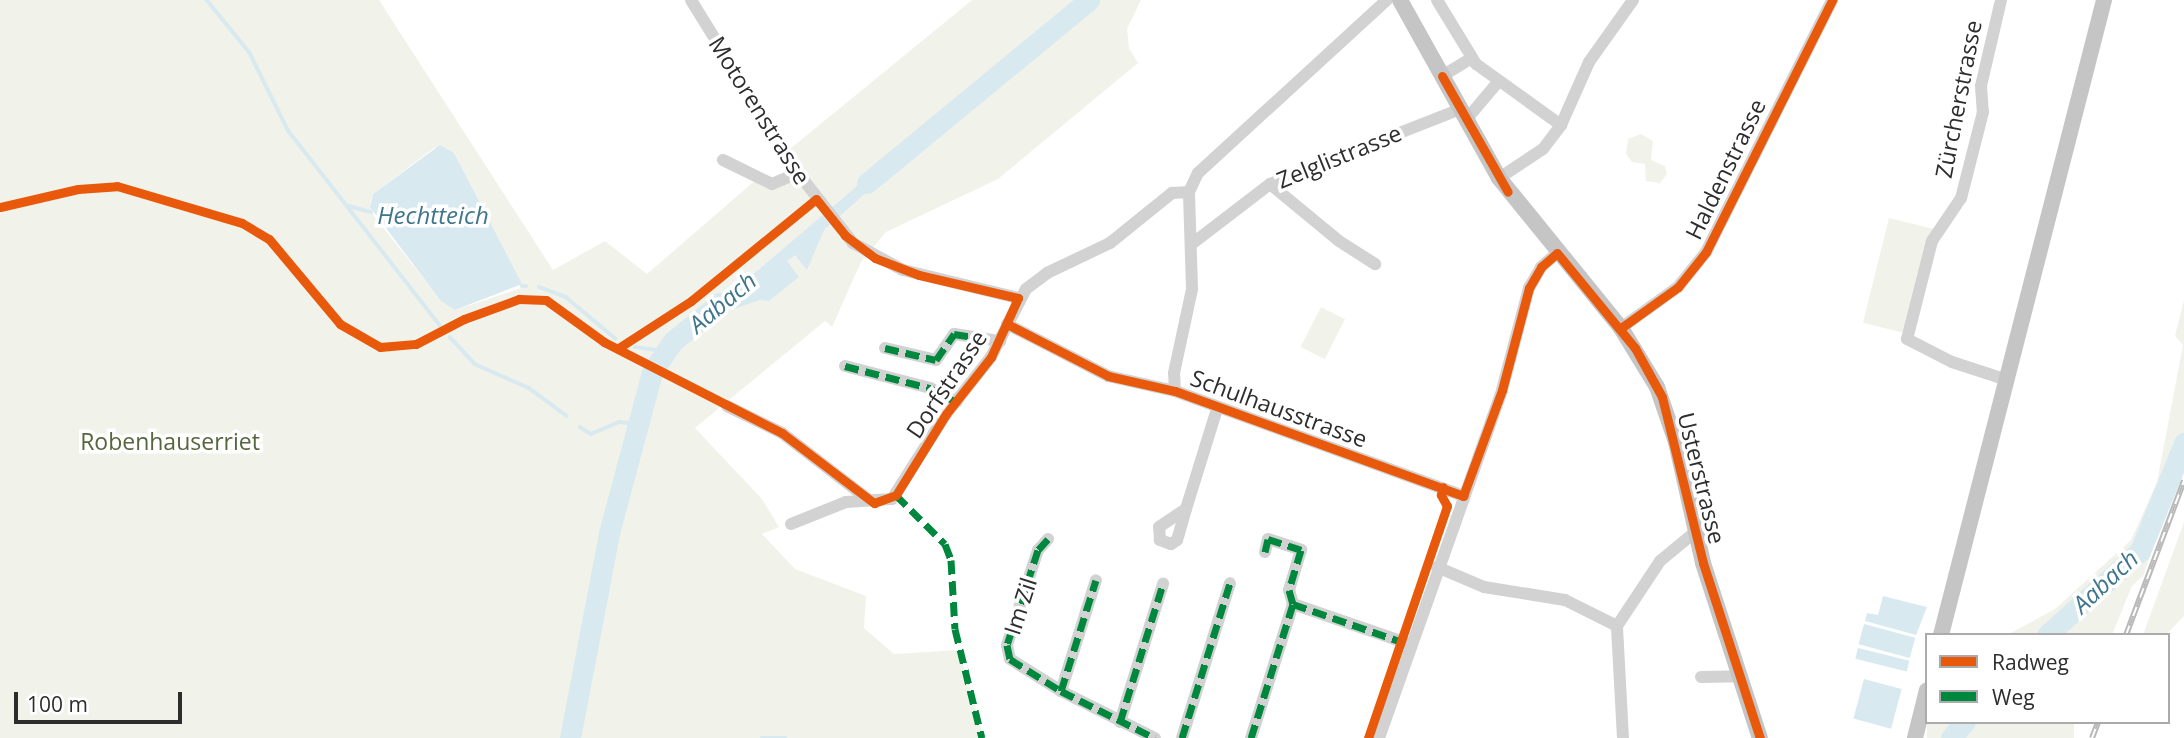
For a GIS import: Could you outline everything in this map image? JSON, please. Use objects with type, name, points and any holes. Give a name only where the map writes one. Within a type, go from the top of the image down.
[{"type":"main road","name":"Usterstrasse","points":[[1401,0],[1499,178],[1557,253],[1621,328],[1662,397],[1695,532],[1760,738]]},
{"type":"main road","points":[[1942,633],[2104,0]]},
{"type":"main road","points":[[1915,738],[1925,698]]},
{"type":"street","name":"Motorenstrasse","points":[[691,0],[798,173],[837,226],[862,249],[890,265],[1018,298]]},
{"type":"street","points":[[1175,391],[1174,373],[1190,306],[1193,243],[1189,192],[1205,165],[1387,0]]},
{"type":"street","points":[[1437,0],[1472,58],[1498,82],[1561,125]]},
{"type":"street","points":[[1499,178],[1543,149],[1561,125],[1589,62],[1633,0]]},
{"type":"street","name":"Haldenstrasse","points":[[1621,328],[1678,287],[1706,252],[1832,0]]},
{"type":"street","name":"Zürcherstrasse","points":[[2001,0],[1982,86],[1983,112],[1961,198],[1932,241],[1907,339],[1952,362],[2007,380]]},
{"type":"street","points":[[1442,76],[1472,58]]},
{"type":"street","points":[[1463,115],[1498,82]]},
{"type":"street","name":"Zelglistrasse","points":[[1193,243],[1270,184],[1463,115]]},
{"type":"street","points":[[723,160],[772,184],[798,173]]},
{"type":"street","points":[[1270,184],[1339,241],[1375,264]]},
{"type":"street","name":"Dorfstrasse","points":[[791,524],[846,502],[869,500],[883,503],[896,495],[956,402],[1000,341],[1018,298],[1047,273],[1110,243],[1165,198],[1189,192]]},
{"type":"street","points":[[1378,738],[1409,644],[1507,374],[1529,288],[1541,267],[1557,253]]},
{"type":"street","name":"Schulhausstrasse","points":[[1007,324],[1101,373],[1175,391],[1217,409],[1463,496]]},
{"type":"street","name":"Dorfstrasse","points":[[885,348],[936,360],[954,334],[1000,341]]},
{"type":"street","name":"Dorfstrasse","points":[[845,366],[930,388],[956,402]]},
{"type":"street","points":[[727,406],[782,433],[869,500]]},
{"type":"street","points":[[1186,509],[1217,409]]},
{"type":"street","points":[[1623,738],[1617,626],[1660,561],[1695,532]]},
{"type":"street","name":"Im Zil","points":[[1048,539],[1038,550],[1007,650],[1013,662],[1061,691],[1155,738]]},
{"type":"street","points":[[1251,738],[1293,604],[1289,590],[1301,550],[1268,539],[1265,552]]},
{"type":"street","points":[[1437,566],[1483,587],[1565,600],[1617,626]]},
{"type":"street","points":[[1061,691],[1096,580]]},
{"type":"street","points":[[1182,738],[1230,583]]},
{"type":"street","points":[[1120,722],[1163,584]]},
{"type":"street","points":[[1293,604],[1409,644]]},
{"type":"street","points":[[1701,677],[1740,676]]},
{"type":"green space","name":"Robenhauserriet","points":[[0,0],[379,0],[553,270],[605,241],[647,274],[758,178],[772,184],[798,173],[785,153],[972,0],[1141,0],[1127,29],[1129,48],[1138,63],[998,179],[886,232],[861,262],[832,327],[825,321],[695,428],[762,499],[779,527],[762,534],[795,569],[866,596],[864,628],[894,654],[959,650],[984,738],[0,738]],"holes":[[[434,148],[454,153],[521,288],[455,310],[436,294],[374,216],[370,203],[373,194]]]},
{"type":"green space","points":[[1641,134],[1653,141],[1651,160],[1665,166],[1667,174],[1660,183],[1646,181],[1645,164],[1632,162],[1626,154],[1628,139]]},
{"type":"green space","points":[[1889,218],[1940,231],[1914,336],[1863,323]]},
{"type":"green space","points":[[2184,300],[2184,463],[2143,576],[2132,586],[2113,633],[2011,633],[2055,609],[2131,540],[2157,482],[2183,345],[2175,336]]},
{"type":"green space","points":[[1321,307],[1345,319],[1325,359],[1301,347]]},
{"type":"green space","points":[[2184,522],[2184,616],[2168,633],[2144,633]]},
{"type":"green space","points":[[1927,724],[2074,724],[2074,738],[1927,738]]},
{"type":"water","name":"Hechtteich","points":[[440,145],[454,153],[522,284],[455,310],[441,301],[370,207],[373,194]]},
{"type":"water","points":[[889,165],[885,176],[824,230],[807,270],[795,255],[787,261],[799,277],[769,301],[760,300],[698,321],[876,170]]},
{"type":"water","points":[[1883,596],[1927,607],[1916,635],[1865,621],[1867,613],[1878,615]]},
{"type":"water","points":[[1864,624],[1915,638],[1910,658],[1859,644]]},
{"type":"water","points":[[1858,648],[1909,661],[1907,671],[1855,659]]},
{"type":"water","points":[[1864,679],[1902,689],[1891,729],[1853,719]]},
{"type":"waterway","points":[[207,0],[250,53],[288,130],[440,325]]},
{"type":"waterway","name":"Aabach","points":[[867,183],[1089,0]]},
{"type":"waterway","points":[[349,206],[371,212]]},
{"type":"waterway","points":[[539,287],[566,297],[616,339]]},
{"type":"waterway","name":"Aabach","points":[[570,738],[609,533],[652,372],[672,342],[720,303]]},
{"type":"waterway","points":[[450,337],[475,364],[529,388],[567,416]]},
{"type":"waterway","points":[[635,347],[664,351]]},
{"type":"waterway","points":[[580,427],[591,434],[619,422],[638,424]]},
{"type":"waterway","name":"Aabach","points":[[2049,633],[2140,551],[2184,443]]},
{"type":"waterway","name":"Aabach","points":[[1951,738],[1963,724]]},
{"type":"waterway","points":[[762,738],[785,738]]},
{"type":"railway","points":[[2127,633],[2184,481]]},
{"type":"railway","points":[[2092,738],[2097,724]]},
{"type":"marked path","points":[[885,348],[936,360],[954,334],[1000,341]]},
{"type":"marked path","points":[[845,366],[930,388],[956,402]]},
{"type":"marked path","points":[[896,495],[945,544],[951,560],[955,629],[982,738]]},
{"type":"marked path","points":[[1048,539],[1038,550],[1007,645],[1010,659],[1061,691],[1155,738]]},
{"type":"marked path","points":[[1265,552],[1268,539],[1301,550],[1289,590],[1293,604]]},
{"type":"marked path","points":[[1061,691],[1096,580]]},
{"type":"marked path","points":[[1182,738],[1230,583]]},
{"type":"marked path","points":[[1120,722],[1163,584]]},
{"type":"marked path","points":[[1251,738],[1293,604],[1405,643]]},
{"type":"cycle path","points":[[1621,328],[1678,287],[1706,252],[1832,0]]},
{"type":"cycle path","points":[[1442,76],[1508,192]]},
{"type":"cycle path","points":[[0,207],[78,189],[117,186],[242,223],[269,239],[340,324],[380,347],[416,344],[464,319],[519,299],[546,300],[604,342],[782,433],[874,503],[896,495],[946,414],[991,357],[1018,298],[919,275],[875,258],[845,235],[816,199],[691,301],[620,347]]},
{"type":"cycle path","points":[[1007,324],[1108,376],[1175,391],[1463,496],[1502,390],[1529,288],[1541,267],[1557,253],[1635,348],[1662,397],[1703,563],[1760,738]]},
{"type":"cycle path","points":[[1368,738],[1447,506],[1441,495],[1443,487]]}]
